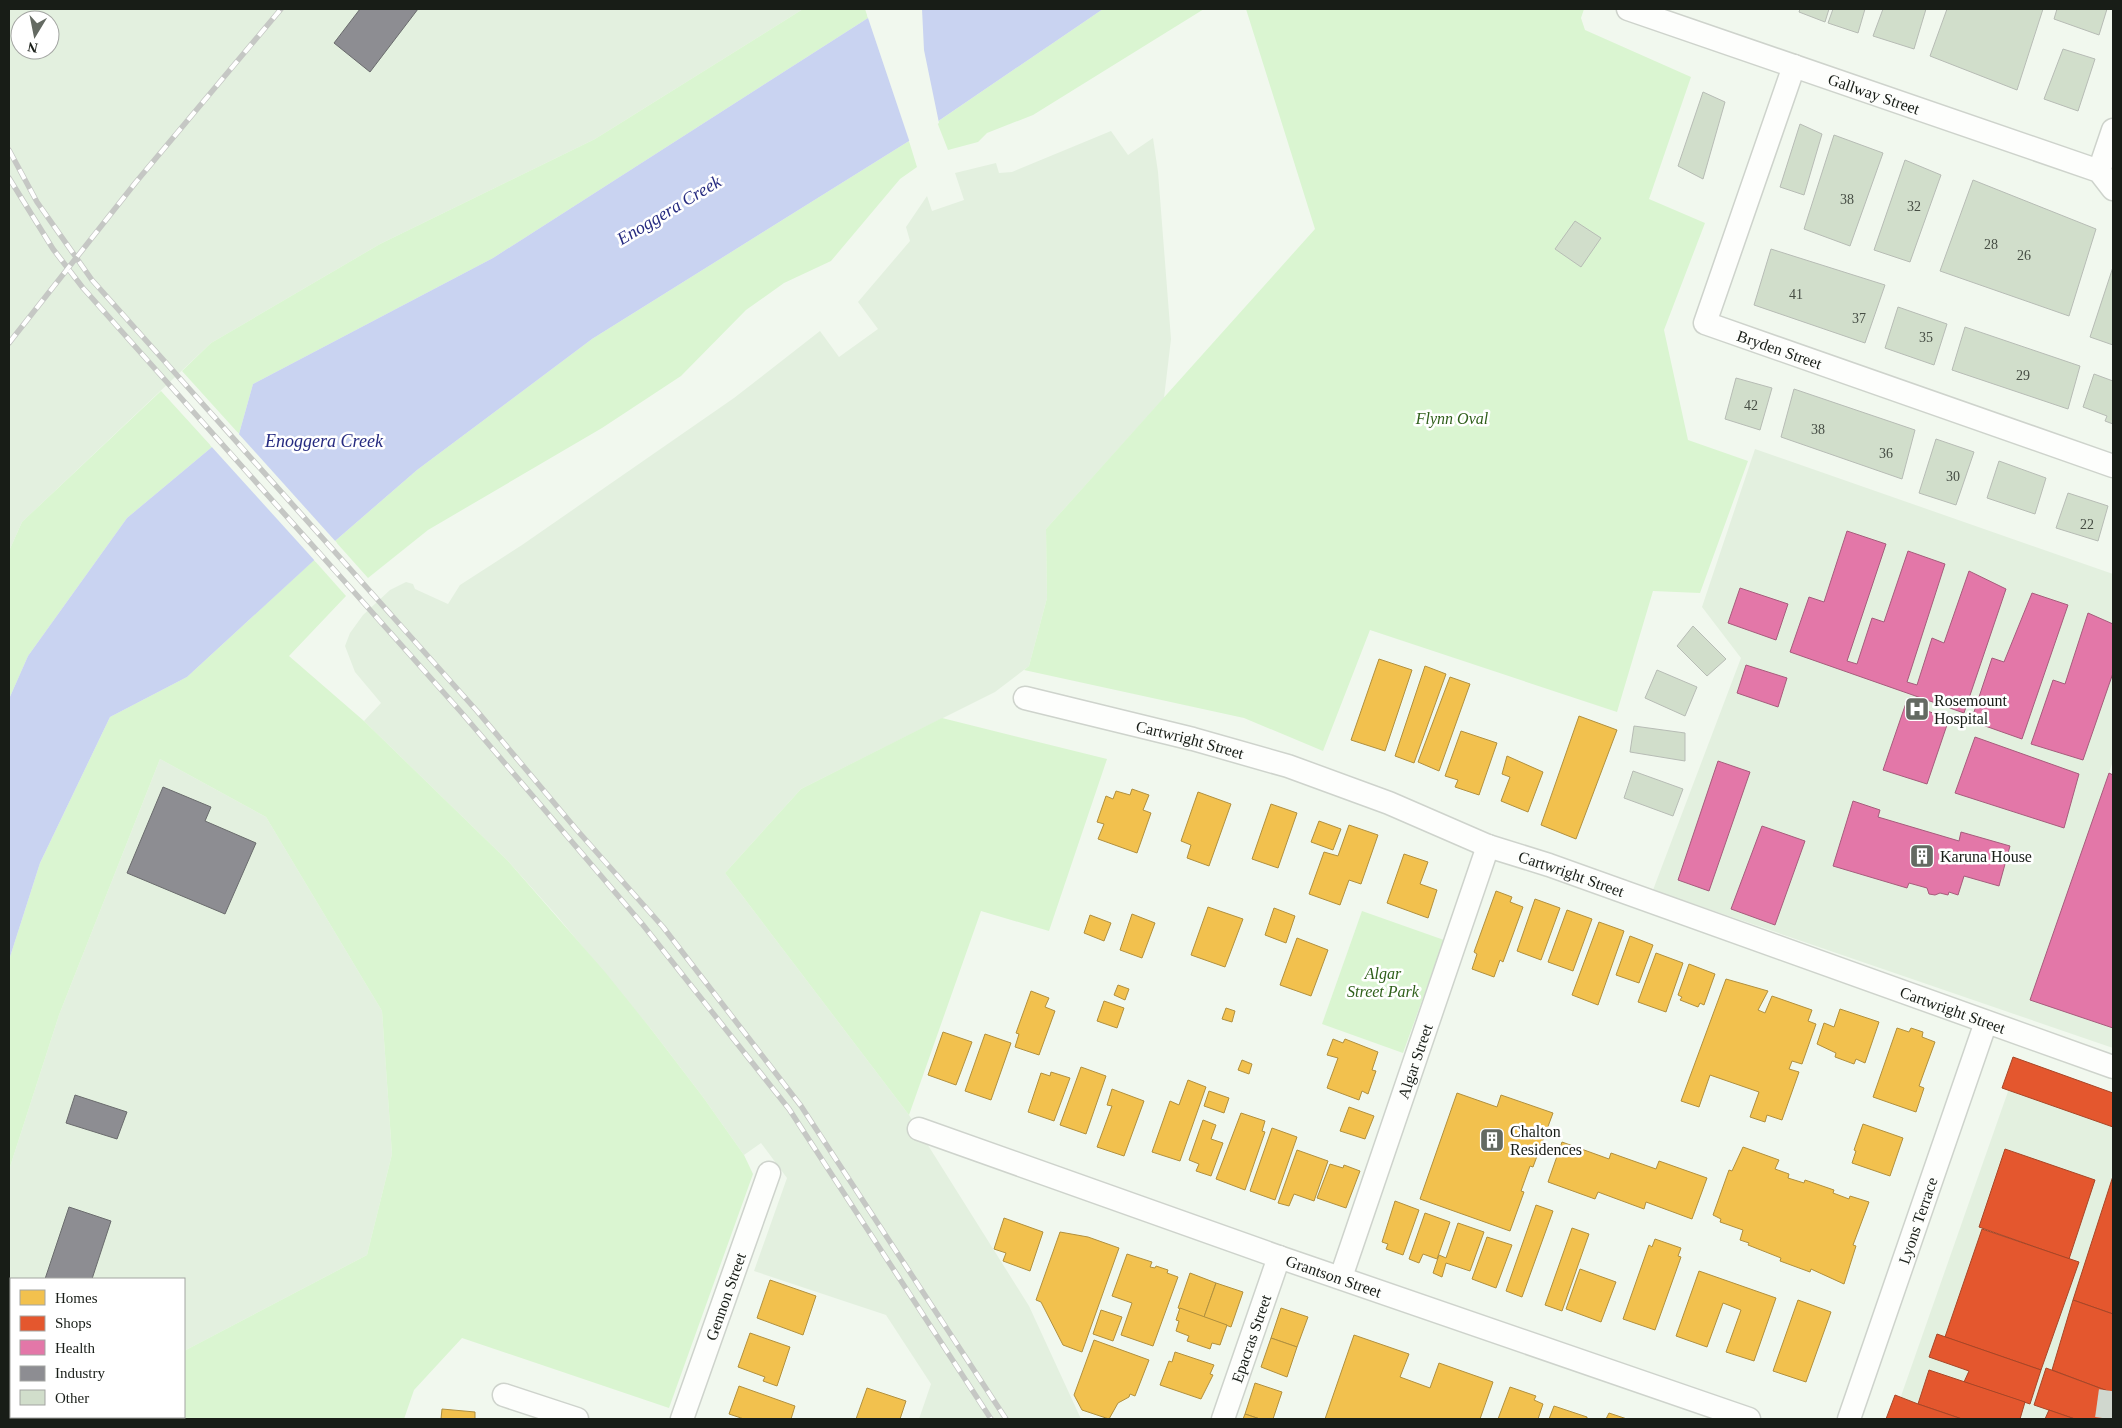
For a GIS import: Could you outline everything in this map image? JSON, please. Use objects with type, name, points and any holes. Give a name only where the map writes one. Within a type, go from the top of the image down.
[{"type":"street","name":"Gallway Street","points":[[1628,9],[2099,171]]},
{"type":"street","name":"Bryden Street","points":[[1794,66],[1705,323],[2113,466]]},
{"type":"street","points":[[2113,130],[2099,171],[2113,189]]},
{"type":"street","name":"Cartwright Street","points":[[1025,698],[1288,766],[1389,804],[1488,846],[1549,865],[2113,1067]]},
{"type":"street","name":"Algar Street","points":[[1341,1277],[1488,846]]},
{"type":"street","name":"Lyons Terrace","points":[[1849,1419],[1986,1022]]},
{"type":"street","name":"Grantson Street","points":[[919,1129],[1279,1257],[1749,1419]]},
{"type":"street","name":"Gennon Street","points":[[682,1419],[769,1174]]},
{"type":"street","name":"Epacras Street","points":[[1223,1419],[1279,1257]]},
{"type":"street","points":[[504,1395],[577,1419]]},
{"type":"shaded area","points":[[9,9],[803,9],[595,139],[380,244],[211,343],[22,522],[9,551]]},
{"type":"shaded area","points":[[1111,131],[1128,155],[1153,138],[1158,172],[1171,339],[1164,398],[1046,529],[1047,598],[1029,666],[995,692],[801,789],[725,873],[909,1115],[1029,1306],[1081,1419],[919,1419],[931,1384],[886,1315],[754,1271],[787,1178],[761,1143],[744,1155],[651,1029],[557,916],[508,861],[364,721],[381,703],[355,672],[345,646],[350,633],[363,615],[390,590],[406,582],[413,584],[415,589],[448,604],[460,585],[522,545],[734,398],[820,331],[839,357],[878,329],[858,302],[910,241],[906,227],[927,196],[932,211],[964,200],[955,173],[996,163],[999,173],[1012,172]]},
{"type":"shaded area","name":"Rosemount Hospital","points":[[1755,449],[2113,574],[2113,761],[2105,784],[2113,786],[2113,1048],[1653,890],[1741,658],[1702,607]]},
{"type":"shaded area","points":[[160,759],[266,817],[382,1011],[392,1154],[367,1255],[185,1350],[185,1278],[10,1278],[10,1418],[102,1418],[9,1419],[9,1170],[59,1015]]},
{"type":"shaded area","points":[[2018,1063],[2113,1095],[2113,1419],[1893,1419]]},
{"type":"green space","points":[[803,9],[865,9],[868,18],[493,258],[253,384],[239,434],[182,371],[211,343],[380,244],[595,139]]},
{"type":"green space","points":[[1103,9],[1204,9],[1033,115],[987,133],[978,142],[948,150],[937,122]]},
{"type":"green space","name":"Flynn Oval","points":[[1246,9],[1584,9],[1581,18],[1585,30],[1691,77],[1649,199],[1705,223],[1664,330],[1688,440],[1748,461],[1700,593],[1653,591],[1617,712],[1370,630],[1323,751],[1244,718],[1024,670],[1029,666],[1047,598],[1046,529],[1315,229]]},
{"type":"green space","points":[[909,141],[917,167],[900,179],[831,261],[784,283],[746,310],[681,376],[602,428],[428,530],[368,578],[335,541],[417,470],[592,339]]},
{"type":"green space","points":[[161,391],[212,447],[127,518],[28,656],[9,699],[9,551],[22,522]]},
{"type":"green space","points":[[314,560],[346,596],[289,656],[364,721],[508,861],[605,972],[651,1029],[744,1155],[753,1174],[669,1408],[462,1338],[414,1390],[404,1419],[102,1419],[185,1418],[185,1350],[367,1255],[392,1154],[382,1011],[266,817],[160,759],[59,1015],[9,1170],[9,960],[40,863],[110,717],[187,677]]},
{"type":"green space","points":[[942,718],[1107,759],[1049,931],[981,911],[909,1115],[725,873],[801,789]]},
{"type":"green space","name":"Algar Street Park","points":[[1362,911],[1444,940],[1403,1053],[1322,1024]]},
{"type":"water","name":"Enoggera Creek","points":[[887,9],[1103,9],[909,141],[592,339],[417,470],[335,541],[187,677],[110,717],[40,863],[9,960],[9,699],[28,656],[127,518],[212,447],[239,434],[253,384],[493,258],[868,18]]},
{"type":"pier","points":[[881,9],[922,9],[924,50],[939,123],[910,143],[867,15]]},
{"type":"pier","points":[[237,432],[337,543],[316,562],[210,445]]},
{"type":"building: Homes","points":[[1379,659],[1412,670],[1385,751],[1351,740]]},
{"type":"building: Homes","points":[[1425,666],[1446,674],[1414,763],[1395,756]]},
{"type":"building: Homes","points":[[1450,677],[1470,684],[1439,771],[1418,762]]},
{"type":"building: Homes","points":[[1579,716],[1617,730],[1576,839],[1541,825]]},
{"type":"building: Homes","points":[[1461,731],[1497,743],[1479,795],[1455,787],[1458,780],[1445,776]]},
{"type":"building: Homes","points":[[1507,756],[1543,772],[1528,812],[1501,801],[1510,777],[1502,774]]},
{"type":"building: Homes","points":[[1132,789],[1149,795],[1143,810],[1151,813],[1137,853],[1098,839],[1104,824],[1097,822],[1106,796],[1113,799],[1116,791],[1130,795]]},
{"type":"building: Homes","points":[[1198,792],[1231,804],[1209,866],[1187,858],[1191,845],[1181,841]]},
{"type":"building: Homes","points":[[1271,804],[1297,813],[1278,868],[1252,859]]},
{"type":"building: Homes","points":[[1319,821],[1341,829],[1333,850],[1311,842]]},
{"type":"building: Homes","points":[[1349,825],[1378,835],[1361,884],[1349,880],[1340,905],[1309,894],[1324,852],[1338,856]]},
{"type":"building: Homes","points":[[1404,854],[1428,862],[1420,884],[1437,890],[1428,918],[1387,903]]},
{"type":"building: Homes","points":[[1496,891],[1512,897],[1510,902],[1523,907],[1503,962],[1500,960],[1494,977],[1472,969],[1477,954],[1474,952]]},
{"type":"building: Homes","points":[[1535,899],[1560,908],[1541,960],[1517,951]]},
{"type":"building: Homes","points":[[1208,907],[1243,919],[1225,967],[1191,955]]},
{"type":"building: Homes","points":[[1274,908],[1295,916],[1286,943],[1265,935]]},
{"type":"building: Homes","points":[[1567,910],[1592,919],[1573,971],[1548,962]]},
{"type":"building: Homes","points":[[1132,914],[1155,923],[1142,958],[1120,950]]},
{"type":"building: Homes","points":[[1090,915],[1111,923],[1104,941],[1084,933]]},
{"type":"building: Homes","points":[[1599,922],[1624,931],[1598,1005],[1572,995]]},
{"type":"building: Homes","points":[[1630,936],[1653,945],[1639,983],[1616,975]]},
{"type":"building: Homes","points":[[1297,938],[1328,950],[1311,996],[1280,985]]},
{"type":"building: Homes","points":[[1656,953],[1683,963],[1666,1012],[1638,1002]]},
{"type":"building: Homes","points":[[1689,964],[1715,974],[1704,1005],[1700,1003],[1698,1007],[1680,1000],[1682,997],[1678,995]]},
{"type":"building: Homes","points":[[1726,979],[1768,991],[1758,1010],[1765,1013],[1772,996],[1812,1010],[1808,1021],[1816,1024],[1802,1064],[1792,1061],[1789,1069],[1799,1072],[1782,1120],[1767,1115],[1765,1122],[1750,1117],[1759,1092],[1710,1075],[1699,1107],[1681,1101]]},
{"type":"building: Homes","points":[[1118,985],[1129,989],[1125,1000],[1114,995]]},
{"type":"building: Homes","points":[[1031,991],[1049,998],[1045,1007],[1055,1011],[1039,1055],[1015,1047],[1019,1034],[1016,1033]]},
{"type":"building: Homes","points":[[1104,1001],[1124,1008],[1117,1028],[1097,1021]]},
{"type":"building: Homes","points":[[1226,1008],[1235,1011],[1232,1022],[1222,1019]]},
{"type":"building: Homes","points":[[1840,1009],[1879,1022],[1865,1063],[1856,1059],[1854,1064],[1835,1057],[1836,1053],[1817,1044],[1824,1023],[1834,1027]]},
{"type":"building: Homes","points":[[1897,1028],[1909,1032],[1911,1028],[1923,1032],[1922,1037],[1935,1042],[1919,1086],[1924,1088],[1916,1112],[1873,1097]]},
{"type":"building: Homes","points":[[943,1032],[972,1042],[956,1085],[928,1075]]},
{"type":"building: Homes","points":[[985,1034],[1011,1043],[991,1100],[965,1091]]},
{"type":"building: Homes","points":[[1333,1039],[1343,1043],[1345,1039],[1378,1052],[1372,1070],[1376,1071],[1368,1094],[1362,1091],[1359,1100],[1327,1088],[1338,1058],[1327,1055]]},
{"type":"building: Homes","points":[[1242,1060],[1252,1064],[1249,1074],[1238,1070]]},
{"type":"building: Homes","points":[[1081,1067],[1106,1076],[1086,1134],[1060,1125]]},
{"type":"building: Homes","points":[[1051,1072],[1070,1078],[1054,1121],[1028,1112],[1041,1073],[1050,1076]]},
{"type":"building: Homes","points":[[1188,1080],[1206,1087],[1180,1161],[1152,1152],[1170,1101],[1179,1105]]},
{"type":"building: Homes","points":[[1112,1089],[1144,1101],[1124,1156],[1097,1147],[1112,1106],[1107,1105]]},
{"type":"building: Homes","points":[[1209,1091],[1229,1098],[1224,1113],[1204,1106]]},
{"type":"building: Homes","name":"Chalton Residences","points":[[1457,1093],[1497,1107],[1501,1095],[1553,1113],[1533,1167],[1530,1166],[1521,1191],[1524,1192],[1510,1231],[1420,1199]]},
{"type":"building: Homes","points":[[1349,1107],[1374,1116],[1365,1139],[1340,1131]]},
{"type":"building: Homes","points":[[1241,1113],[1265,1121],[1262,1131],[1265,1132],[1245,1190],[1216,1179]]},
{"type":"building: Homes","points":[[1203,1120],[1216,1125],[1211,1139],[1223,1143],[1211,1176],[1196,1171],[1199,1164],[1189,1160]]},
{"type":"building: Homes","points":[[1863,1124],[1903,1138],[1890,1176],[1852,1163],[1856,1151],[1854,1150]]},
{"type":"building: Homes","points":[[1272,1128],[1297,1137],[1275,1200],[1250,1191]]},
{"type":"building: Homes","points":[[1562,1142],[1609,1159],[1611,1153],[1656,1169],[1659,1161],[1707,1178],[1692,1219],[1646,1202],[1644,1209],[1598,1192],[1595,1199],[1548,1182]]},
{"type":"building: Homes","points":[[1743,1147],[1779,1160],[1775,1169],[1789,1174],[1788,1178],[1804,1183],[1805,1180],[1834,1190],[1833,1193],[1849,1199],[1850,1196],[1869,1202],[1853,1245],[1856,1246],[1844,1284],[1811,1269],[1810,1272],[1780,1261],[1781,1258],[1748,1245],[1749,1243],[1740,1240],[1743,1230],[1720,1222],[1721,1219],[1713,1215],[1729,1170],[1732,1171]]},
{"type":"building: Homes","points":[[1297,1150],[1328,1161],[1314,1201],[1294,1194],[1289,1206],[1278,1203]]},
{"type":"building: Homes","points":[[1330,1164],[1343,1168],[1344,1165],[1360,1171],[1346,1208],[1317,1198]]},
{"type":"building: Homes","points":[[1395,1201],[1419,1210],[1403,1255],[1386,1249],[1388,1244],[1382,1242]]},
{"type":"building: Homes","points":[[1536,1205],[1553,1211],[1522,1297],[1506,1291]]},
{"type":"building: Homes","points":[[1425,1213],[1450,1222],[1437,1259],[1423,1254],[1419,1263],[1409,1259]]},
{"type":"building: Homes","points":[[1004,1218],[1043,1232],[1030,1271],[1003,1261],[1006,1253],[994,1249]]},
{"type":"building: Homes","points":[[1458,1223],[1484,1232],[1470,1271],[1446,1263],[1442,1277],[1433,1273],[1439,1255],[1446,1258]]},
{"type":"building: Homes","points":[[1572,1228],[1589,1234],[1562,1311],[1545,1305]]},
{"type":"building: Homes","points":[[1060,1232],[1088,1237],[1119,1248],[1082,1352],[1063,1345],[1041,1302],[1036,1300]]},
{"type":"building: Homes","points":[[1487,1237],[1512,1245],[1496,1288],[1472,1279]]},
{"type":"building: Homes","points":[[1655,1239],[1681,1248],[1678,1256],[1681,1257],[1655,1330],[1623,1319],[1649,1245],[1652,1247]]},
{"type":"building: Homes","points":[[1127,1254],[1152,1262],[1150,1267],[1155,1268],[1156,1266],[1168,1270],[1167,1273],[1178,1277],[1153,1346],[1121,1335],[1132,1303],[1112,1296]]},
{"type":"building: Homes","points":[[1580,1269],[1616,1282],[1601,1322],[1566,1309]]},
{"type":"building: Homes","points":[[1699,1271],[1776,1298],[1754,1361],[1726,1352],[1741,1310],[1723,1303],[1707,1347],[1676,1336]]},
{"type":"building: Homes","points":[[1190,1273],[1216,1283],[1204,1317],[1178,1308]]},
{"type":"building: Homes","points":[[770,1280],[816,1296],[803,1335],[757,1318]]},
{"type":"building: Homes","points":[[1216,1283],[1243,1292],[1231,1327],[1204,1317]]},
{"type":"building: Homes","points":[[1798,1300],[1831,1312],[1806,1382],[1773,1371]]},
{"type":"building: Homes","points":[[1180,1308],[1227,1325],[1220,1345],[1212,1343],[1210,1349],[1187,1341],[1189,1336],[1176,1331],[1179,1321],[1176,1320]]},
{"type":"building: Homes","points":[[1281,1308],[1308,1317],[1297,1347],[1271,1338]]},
{"type":"building: Homes","points":[[1101,1310],[1122,1317],[1113,1341],[1093,1334]]},
{"type":"building: Homes","points":[[750,1333],[790,1347],[777,1386],[763,1381],[765,1377],[738,1367]]},
{"type":"building: Homes","points":[[1354,1335],[1409,1354],[1400,1377],[1430,1388],[1439,1363],[1493,1382],[1480,1419],[1325,1419]]},
{"type":"building: Homes","points":[[1271,1338],[1297,1347],[1287,1377],[1261,1367]]},
{"type":"building: Homes","points":[[1094,1340],[1149,1360],[1135,1396],[1130,1394],[1129,1397],[1118,1403],[1109,1419],[1082,1410],[1074,1395]]},
{"type":"building: Homes","points":[[1175,1352],[1214,1365],[1210,1374],[1213,1375],[1201,1399],[1160,1385],[1169,1361],[1172,1362]]},
{"type":"building: Homes","points":[[1255,1383],[1282,1392],[1273,1419],[1260,1419],[1245,1414]]},
{"type":"building: Homes","points":[[739,1386],[795,1406],[791,1419],[744,1419],[729,1414]]},
{"type":"building: Homes","points":[[1510,1387],[1536,1396],[1534,1400],[1543,1404],[1538,1419],[1498,1419]]},
{"type":"building: Homes","points":[[867,1388],[906,1401],[900,1419],[856,1419]]},
{"type":"building: Homes","points":[[1554,1406],[1587,1417],[1587,1419],[1549,1419]]},
{"type":"building: Homes","points":[[442,1409],[475,1412],[475,1419],[441,1419]]},
{"type":"building: Homes","points":[[1609,1413],[1627,1419],[1606,1419]]},
{"type":"building: Homes","points":[[1245,1414],[1260,1419],[1243,1419]]},
{"type":"building: Shops","points":[[2013,1057],[2113,1093],[2113,1127],[2002,1088]]},
{"type":"building: Shops","points":[[2005,1149],[2095,1180],[2069,1259],[1979,1227]]},
{"type":"building: Shops","points":[[2113,1176],[2113,1314],[2073,1300]]},
{"type":"building: Shops","points":[[1982,1229],[2079,1262],[2041,1370],[1945,1337]]},
{"type":"building: Shops","points":[[2073,1300],[2113,1314],[2113,1393],[2052,1370]]},
{"type":"building: Shops","points":[[1937,1334],[2041,1370],[2030,1404],[1964,1382],[1969,1371],[1929,1357]]},
{"type":"building: Shops","points":[[2046,1368],[2113,1393],[2113,1419],[2075,1419],[2034,1405]]},
{"type":"building: Shops","points":[[1929,1370],[2025,1402],[2020,1419],[1962,1419],[1918,1404]]},
{"type":"building: Shops","points":[[1895,1395],[1918,1404],[1962,1419],[1886,1419]]},
{"type":"building: Shops","points":[[2049,1410],[2075,1419],[2045,1419]]},
{"type":"building: Health","points":[[1847,531],[1886,544],[1847,661],[1857,664],[1872,618],[1884,622],[1908,551],[1945,564],[1907,682],[1917,685],[1932,638],[1944,643],[1969,571],[2006,589],[1964,713],[1790,652],[1809,597],[1824,602]]},
{"type":"building: Health","points":[[1740,588],[1788,604],[1776,640],[1728,623]]},
{"type":"building: Health","points":[[2032,593],[2068,605],[2022,739],[1971,721],[1992,658],[2004,662]]},
{"type":"building: Health","points":[[2088,613],[2113,624],[2113,673],[2083,760],[2031,744],[2053,680],[2065,684]]},
{"type":"building: Health","points":[[1746,665],[1787,678],[1778,707],[1737,693]]},
{"type":"building: Health","points":[[1906,703],[1949,719],[1927,784],[1883,770]]},
{"type":"building: Health","points":[[1975,737],[2079,774],[2064,828],[1955,793]]},
{"type":"building: Health","points":[[1718,761],[1750,772],[1709,891],[1678,880]]},
{"type":"building: Health","points":[[2109,773],[2113,775],[2113,1028],[2030,1000]]},
{"type":"building: Health","name":"Karuna House","points":[[1853,801],[1880,810],[1878,817],[1959,841],[1961,832],[2010,846],[1999,886],[1964,876],[1958,895],[1949,892],[1948,895],[1940,893],[1935,895],[1929,894],[1927,888],[1909,883],[1907,888],[1833,866]]},
{"type":"building: Health","points":[[1762,826],[1805,841],[1775,925],[1731,909]]},
{"type":"building: Industry","points":[[360,9],[418,9],[370,72],[334,43]]},
{"type":"building: Industry","points":[[163,787],[211,807],[205,821],[256,843],[225,914],[127,873]]},
{"type":"building: Industry","points":[[75,1095],[127,1112],[117,1139],[66,1123]]},
{"type":"building: Industry","points":[[69,1207],[111,1221],[92,1278],[45,1278]]},
{"type":"building: Other","points":[[1800,9],[1829,9],[1825,22],[1799,12]]},
{"type":"building: Other","points":[[1833,9],[1865,9],[1858,33],[1828,23]]},
{"type":"building: Other","points":[[1883,9],[1926,9],[1914,49],[1873,36]]},
{"type":"building: Other","points":[[1947,9],[2043,9],[2017,90],[1930,56]]},
{"type":"building: Other","points":[[2057,9],[2107,9],[2099,35],[2054,19]]},
{"type":"building: Other","points":[[2063,49],[2095,59],[2078,111],[2044,99]]},
{"type":"building: Other","points":[[1703,92],[1725,102],[1703,179],[1678,166]]},
{"type":"building: Other","points":[[1800,124],[1822,134],[1804,195],[1780,187]]},
{"type":"building: Other","points":[[1834,135],[1883,153],[1850,246],[1804,229]]},
{"type":"building: Other","points":[[1905,160],[1941,175],[1910,262],[1874,250]]},
{"type":"building: Other","points":[[1973,180],[2096,229],[2069,316],[1940,271]]},
{"type":"building: Other","points":[[1575,221],[1601,238],[1581,267],[1555,249]]},
{"type":"building: Other","points":[[1771,249],[1885,285],[1865,343],[1754,305]]},
{"type":"building: Other","points":[[2113,267],[2113,345],[2090,337]]},
{"type":"building: Other","points":[[1898,307],[1947,324],[1934,365],[1885,348]]},
{"type":"building: Other","points":[[1965,327],[2080,366],[2068,409],[1952,370]]},
{"type":"building: Other","points":[[2094,374],[2113,381],[2113,424],[2105,421],[2107,416],[2083,407]]},
{"type":"building: Other","points":[[1736,378],[1772,388],[1760,430],[1725,419]]},
{"type":"building: Other","points":[[1794,389],[1915,430],[1902,479],[1781,437]]},
{"type":"building: Other","points":[[1936,439],[1974,452],[1956,505],[1919,493]]},
{"type":"building: Other","points":[[1999,461],[2046,478],[2035,514],[1987,498]]},
{"type":"building: Other","points":[[2068,493],[2108,506],[2098,541],[2056,528]]},
{"type":"building: Other","points":[[1693,626],[1726,659],[1707,676],[1677,646]]},
{"type":"building: Other","points":[[1657,670],[1697,687],[1685,716],[1645,698]]},
{"type":"building: Other","points":[[1634,726],[1685,733],[1685,761],[1630,752]]},
{"type":"building: Other","points":[[1633,771],[1683,789],[1673,816],[1624,798]]},
{"type":"tunnel","points":[[2109,1419],[2113,1390]]},
{"type":"railway","points":[[9,343],[136,182],[281,9]]},
{"type":"railway","points":[[9,150],[37,202],[92,280],[477,711],[576,829],[663,927],[801,1106],[1006,1419]]},
{"type":"railway","points":[[9,178],[53,249],[83,288],[461,712],[643,925],[789,1109],[991,1419]]},
{"type":"place","name":"Rosemount Hospital","points":[[1917,709]]},
{"type":"place","name":"Karuna House","points":[[1922,856]]},
{"type":"place","name":"Chalton Residences","points":[[1492,1140]]}]
